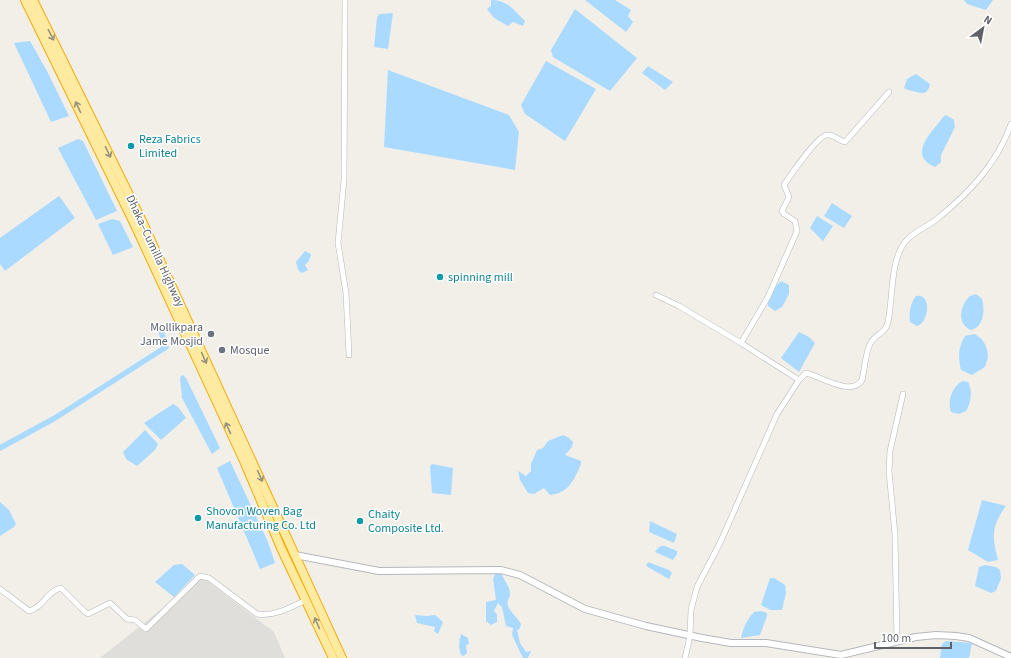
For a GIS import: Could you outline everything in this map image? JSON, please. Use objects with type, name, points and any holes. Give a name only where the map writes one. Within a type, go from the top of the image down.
[{"type":"highway","name":"Dhaka–Cumilla Highway","points":[[26,0],[134,223],[244,461],[280,548],[333,658]]},
{"type":"highway","name":"Dhaka–Cumilla Highway","points":[[33,0],[141,219],[342,658]]},
{"type":"street","points":[[345,0],[344,180],[338,243],[346,293],[349,354]]},
{"type":"street","points":[[741,343],[768,297],[797,230],[795,221],[782,211],[789,197],[784,185],[822,137],[828,135],[842,142],[848,140],[889,92]]},
{"type":"street","points":[[685,658],[690,636],[691,610],[696,587],[720,543],[777,414],[798,380],[806,373],[843,387],[855,387],[860,384],[868,347],[873,339],[885,330],[888,323],[889,306],[900,251],[911,237],[935,221],[965,196],[991,164],[1011,124]]},
{"type":"street","points":[[656,295],[680,306],[798,380]]},
{"type":"street","points":[[897,642],[895,535],[889,458],[902,394]]},
{"type":"street","points":[[295,555],[379,571],[501,570],[520,575],[585,609],[646,626],[731,643],[766,643],[841,655],[916,637],[936,635],[969,638],[1011,657]]},
{"type":"street","points":[[0,589],[29,611],[35,610],[54,591],[61,588],[88,614],[110,603],[127,619],[135,620],[146,629],[200,576],[215,582],[256,614],[265,615],[288,609],[306,600]]},
{"type":"shaded area","points":[[202,577],[274,632],[285,658],[100,658]]},
{"type":"water","points":[[491,0],[497,0],[510,6],[525,21],[523,26],[513,22],[508,26],[494,18],[487,9],[491,6]]},
{"type":"water","points":[[585,0],[615,0],[631,10],[628,16],[633,22],[626,32]]},
{"type":"water","points":[[964,0],[993,0],[986,10],[967,4]]},
{"type":"water","points":[[575,9],[637,58],[610,91],[553,57],[551,50]]},
{"type":"water","points":[[393,13],[388,49],[374,47],[377,18],[379,14]]},
{"type":"water","points":[[30,41],[47,71],[69,116],[51,122],[14,43]]},
{"type":"water","points":[[546,61],[596,89],[565,141],[525,114],[521,105]]},
{"type":"water","points":[[648,66],[673,82],[665,90],[642,73]]},
{"type":"water","points":[[388,70],[509,115],[519,132],[515,170],[384,147]]},
{"type":"water","points":[[916,74],[930,84],[928,90],[924,93],[907,90],[904,88],[907,79]]},
{"type":"water","points":[[946,115],[954,120],[955,127],[941,155],[941,162],[935,167],[923,158],[923,146],[929,134]]},
{"type":"water","points":[[78,139],[83,141],[117,211],[96,220],[58,148]]},
{"type":"water","points":[[59,196],[75,218],[5,271],[0,264],[0,238]]},
{"type":"water","points":[[832,203],[852,216],[844,228],[824,216]]},
{"type":"water","points":[[817,216],[833,226],[823,241],[810,228]]},
{"type":"water","points":[[112,219],[120,221],[133,247],[113,255],[98,224]]},
{"type":"water","points":[[305,251],[311,254],[309,261],[305,265],[308,270],[302,273],[298,270],[296,262]]},
{"type":"water","points":[[781,281],[789,285],[789,294],[782,307],[775,311],[768,306],[768,303],[772,292]]},
{"type":"water","points":[[976,294],[982,299],[983,313],[979,325],[971,330],[963,323],[961,314],[964,304],[970,296]]},
{"type":"water","points":[[916,296],[921,296],[925,299],[927,304],[924,320],[917,326],[910,322],[911,305]]},
{"type":"water","points":[[799,332],[809,337],[815,343],[799,372],[781,358]]},
{"type":"water","points":[[974,334],[984,343],[988,356],[985,366],[972,375],[961,370],[959,352],[965,336]]},
{"type":"water","points":[[183,375],[186,378],[220,448],[212,454],[182,398],[180,377]]},
{"type":"water","points":[[962,381],[968,382],[971,397],[966,411],[959,414],[951,412],[950,399],[953,391]]},
{"type":"water","points":[[173,404],[178,407],[186,418],[161,440],[144,423]]},
{"type":"water","points":[[145,430],[158,444],[155,450],[137,466],[126,459],[123,452]]},
{"type":"water","points":[[563,435],[573,442],[572,447],[565,455],[581,461],[576,475],[570,485],[562,492],[556,494],[550,495],[544,488],[534,494],[528,493],[520,480],[518,471],[526,476],[531,471],[531,464],[537,450],[543,448],[548,441]]},
{"type":"water","points":[[230,461],[268,542],[275,563],[260,569],[217,468]]},
{"type":"water","points":[[432,464],[453,468],[451,495],[432,493],[430,466]]},
{"type":"water","points":[[982,500],[1006,506],[995,526],[994,532],[998,560],[988,562],[968,550]]},
{"type":"water","points":[[0,502],[9,510],[16,524],[0,536]]},
{"type":"water","points":[[650,521],[677,534],[674,543],[649,532]]},
{"type":"water","points":[[661,546],[677,551],[677,554],[673,560],[655,552]]},
{"type":"water","points":[[648,562],[669,570],[672,573],[669,579],[646,566]]},
{"type":"water","points":[[182,564],[195,575],[174,597],[155,582],[174,565]]},
{"type":"water","points":[[985,565],[996,567],[1000,570],[1001,578],[996,591],[991,593],[975,586],[979,567]]},
{"type":"water","points":[[496,572],[502,574],[509,588],[510,594],[508,606],[521,624],[519,630],[517,629],[520,643],[526,652],[531,651],[528,658],[523,658],[512,635],[513,628],[506,626],[502,607],[498,603],[494,611],[497,614],[497,622],[491,625],[486,621],[486,602],[496,600],[493,579]]},
{"type":"water","points":[[770,578],[774,578],[785,585],[786,593],[782,610],[770,610],[761,605]]},
{"type":"water","points":[[761,611],[767,613],[767,616],[760,635],[741,638],[746,624],[754,612]]},
{"type":"water","points":[[415,615],[435,615],[443,622],[438,634],[434,631],[435,627],[417,623]]},
{"type":"water","points":[[461,634],[468,638],[469,644],[466,645],[467,653],[462,656],[459,645]]},
{"type":"water","points":[[946,641],[972,643],[969,658],[940,658],[942,644]]},
{"type":"waterway","points":[[0,448],[55,418],[166,347],[160,328]]},
{"type":"place","name":"Reza Fabrics Limited","points":[[131,146]]},
{"type":"place","name":"spinning mill","points":[[440,277]]},
{"type":"place","name":"Mollikpara Jame Mosjid","points":[[211,334]]},
{"type":"place","name":"Mosque","points":[[222,350]]},
{"type":"place","name":"Shovon Woven Bag Manufacturing Co. Ltd","points":[[198,518]]},
{"type":"place","name":"Chaity Composite Ltd.","points":[[360,521]]}]
